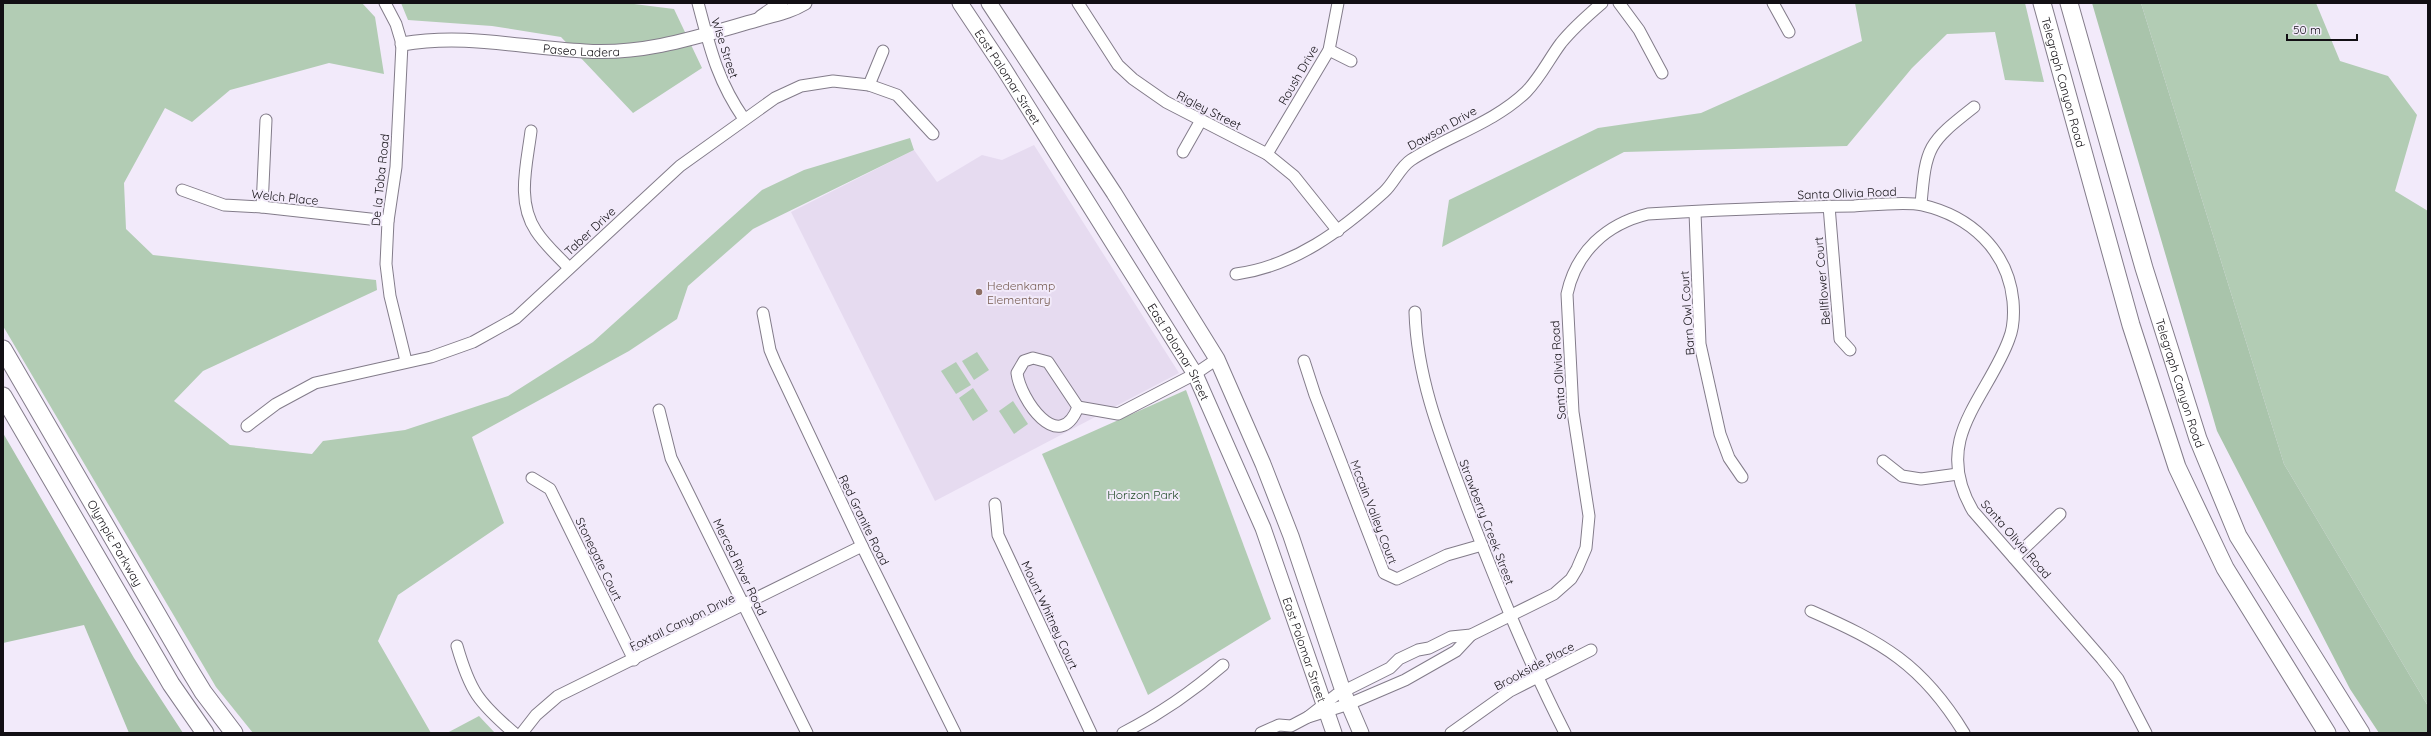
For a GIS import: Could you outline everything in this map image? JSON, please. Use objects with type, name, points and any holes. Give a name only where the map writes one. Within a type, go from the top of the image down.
[{"type":"main road","name":"East Palomar Street","points":[[960,3],[1008,76],[1195,374],[1263,528],[1334,733]]},
{"type":"main road","name":"East Palomar Street","points":[[989,3],[1114,193],[1217,359],[1280,507],[1346,698],[1361,733]]},
{"type":"main road","name":"Telegraph Canyon Road","points":[[2042,3],[2131,325],[2177,467],[2225,568],[2327,733]]},
{"type":"main road","name":"Telegraph Canyon Road","points":[[2069,3],[2144,268],[2198,439],[2238,536],[2361,733]]},
{"type":"main road","name":"Olympic Parkway","points":[[3,350],[186,664],[203,692],[234,733]]},
{"type":"main road","name":"Olympic Parkway","points":[[3,396],[171,684],[205,733]]},
{"type":"street","name":"De la Toba Road","points":[[385,3],[396,24],[402,44],[396,167],[388,222],[387,271],[390,296],[406,361]]},
{"type":"street","name":"Wise Street","points":[[698,3],[717,72],[731,101],[744,119]]},
{"type":"street","name":"Paseo Ladera","points":[[758,19],[781,3]]},
{"type":"street","name":"Paseo Ladera","points":[[402,44],[452,38],[587,52],[630,50],[676,44],[758,19],[777,16],[805,3]]},
{"type":"street","name":"Rigley Street","points":[[1078,3],[1118,65],[1166,102],[1200,122],[1267,154],[1294,176],[1338,231]]},
{"type":"street","name":"Roush Drive","points":[[1267,154],[1329,50],[1338,3]]},
{"type":"street","name":"Dawson Drive","points":[[1236,274],[1277,264],[1306,251],[1338,231],[1386,190],[1410,161],[1497,114],[1525,92],[1561,43],[1602,3]]},
{"type":"street","points":[[1619,3],[1639,30],[1662,73]]},
{"type":"street","points":[[1773,3],[1789,32]]},
{"type":"street","points":[[1329,50],[1351,61]]},
{"type":"street","points":[[869,85],[883,51]]},
{"type":"street","name":"Taber Drive","points":[[247,426],[276,404],[315,383],[406,361],[431,357],[493,332],[516,318],[664,179],[744,119],[775,98],[802,86],[832,81],[869,85],[897,95],[933,134]]},
{"type":"street","points":[[1921,204],[1924,166],[1932,144],[1946,130],[1974,107]]},
{"type":"street","points":[[262,207],[266,120]]},
{"type":"street","points":[[1183,152],[1200,122]]},
{"type":"street","points":[[531,131],[523,190],[528,216],[536,231],[569,268]]},
{"type":"street","name":"Welch Place","points":[[182,190],[224,205],[262,207],[388,222]]},
{"type":"street","name":"Santa Olivia Road","points":[[1261,733],[1279,726],[1290,729],[1308,717],[1346,698],[1405,680],[1437,664],[1456,651],[1471,635],[1554,594],[1571,578],[1582,559],[1588,537],[1589,516],[1572,412],[1567,294],[1574,271],[1592,245],[1617,225],[1648,214],[1829,206],[1921,204],[1964,220],[1987,239],[2001,260],[2012,296],[2013,316],[2010,337],[1996,371],[1963,429],[1957,453],[1958,474],[1964,493],[1974,511],[2014,558],[2091,643],[2118,679],[2146,733]]},
{"type":"street","name":"Bellflower Court","points":[[1829,206],[1840,338],[1850,350]]},
{"type":"street","name":"Barn Owl Court","points":[[1695,212],[1700,344],[1720,434],[1728,458],[1742,478]]},
{"type":"street","name":"Strawberry Creek Street","points":[[1415,312],[1416,341],[1431,408],[1509,616],[1536,677],[1565,733]]},
{"type":"street","name":"Red Granite Road","points":[[763,313],[773,357],[862,546],[955,733]]},
{"type":"street","points":[[1078,408],[1074,418],[1066,424],[1059,427],[1044,423],[1018,382],[1017,373],[1024,361],[1033,358],[1048,362],[1078,408],[1118,414],[1195,374],[1217,359]]},
{"type":"street","name":"Mccain Valley Court","points":[[1304,361],[1315,395],[1384,573],[1397,579],[1447,555],[1482,544]]},
{"type":"street","name":"Merced River Road","points":[[659,410],[662,427],[671,458],[807,733]]},
{"type":"street","points":[[1883,462],[1902,476],[1921,479],[1958,474]]},
{"type":"street","name":"Stonegate Court","points":[[532,478],[550,489],[634,660]]},
{"type":"street","name":"Mount Whitney Court","points":[[995,504],[998,535],[1091,733]]},
{"type":"street","points":[[2014,558],[2060,514]]},
{"type":"street","name":"Foxtail Canyon Drive","points":[[522,733],[536,715],[558,696],[745,606],[862,546]]},
{"type":"street","points":[[1811,611],[1871,638],[1901,658],[1936,691],[1964,733]]},
{"type":"street","name":"Santa Olivia Road","points":[[1346,698],[1390,668],[1399,659],[1418,650],[1429,648],[1451,637],[1471,635]]},
{"type":"street","points":[[457,646],[466,679],[479,700],[514,733]]},
{"type":"street","name":"Brookside Place","points":[[1451,733],[1510,691],[1591,650]]},
{"type":"street","points":[[1123,733],[1156,716],[1197,688],[1223,665]]},
{"type":"shaded area","name":"Hedenkamp Elementary","points":[[1034,145],[1179,373],[935,501],[791,212],[914,150],[937,182],[982,155],[1002,160]]},
{"type":"green space","points":[[3,3],[362,3],[375,17],[384,74],[329,63],[230,90],[192,122],[165,108],[124,183],[126,229],[153,255],[376,280],[377,290],[203,371],[174,401],[230,445],[312,454],[323,441],[405,430],[508,396],[593,342],[762,190],[804,170],[910,138],[914,150],[753,229],[688,286],[677,319],[629,351],[472,437],[504,523],[398,595],[378,641],[431,733],[253,733],[216,687],[3,326]]},
{"type":"green space","points":[[401,3],[626,3],[674,9],[702,68],[633,113],[561,37],[492,26],[408,20]]},
{"type":"green space","points":[[1855,3],[2025,3],[2044,82],[2005,80],[1995,32],[1947,34],[1912,68],[1847,146],[1624,152],[1442,247],[1449,200],[1598,128],[1701,113],[1862,41]]},
{"type":"green space","points":[[2092,3],[2141,3],[2284,464],[2428,706],[2428,733],[2379,733],[2350,689],[2217,431]]},
{"type":"green space","points":[[2141,3],[2316,3],[2340,61],[2388,76],[2417,115],[2395,191],[2428,211],[2428,706],[2284,464]]},
{"type":"green space","points":[[977,352],[989,370],[974,380],[962,361]]},
{"type":"green space","points":[[956,362],[971,385],[956,394],[941,371]]},
{"type":"green space","points":[[973,388],[988,411],[973,421],[959,398]]},
{"type":"green space","name":"Horizon Park","points":[[1186,390],[1271,619],[1148,695],[1042,454]]},
{"type":"green space","points":[[1013,401],[1028,424],[1014,434],[999,411]]},
{"type":"green space","points":[[3,433],[134,658],[183,733],[129,733],[84,625],[3,643]]},
{"type":"green space","points":[[479,716],[495,733],[447,733]]},
{"type":"place","name":"Hedenkamp Elementary","points":[[979,292]]}]
